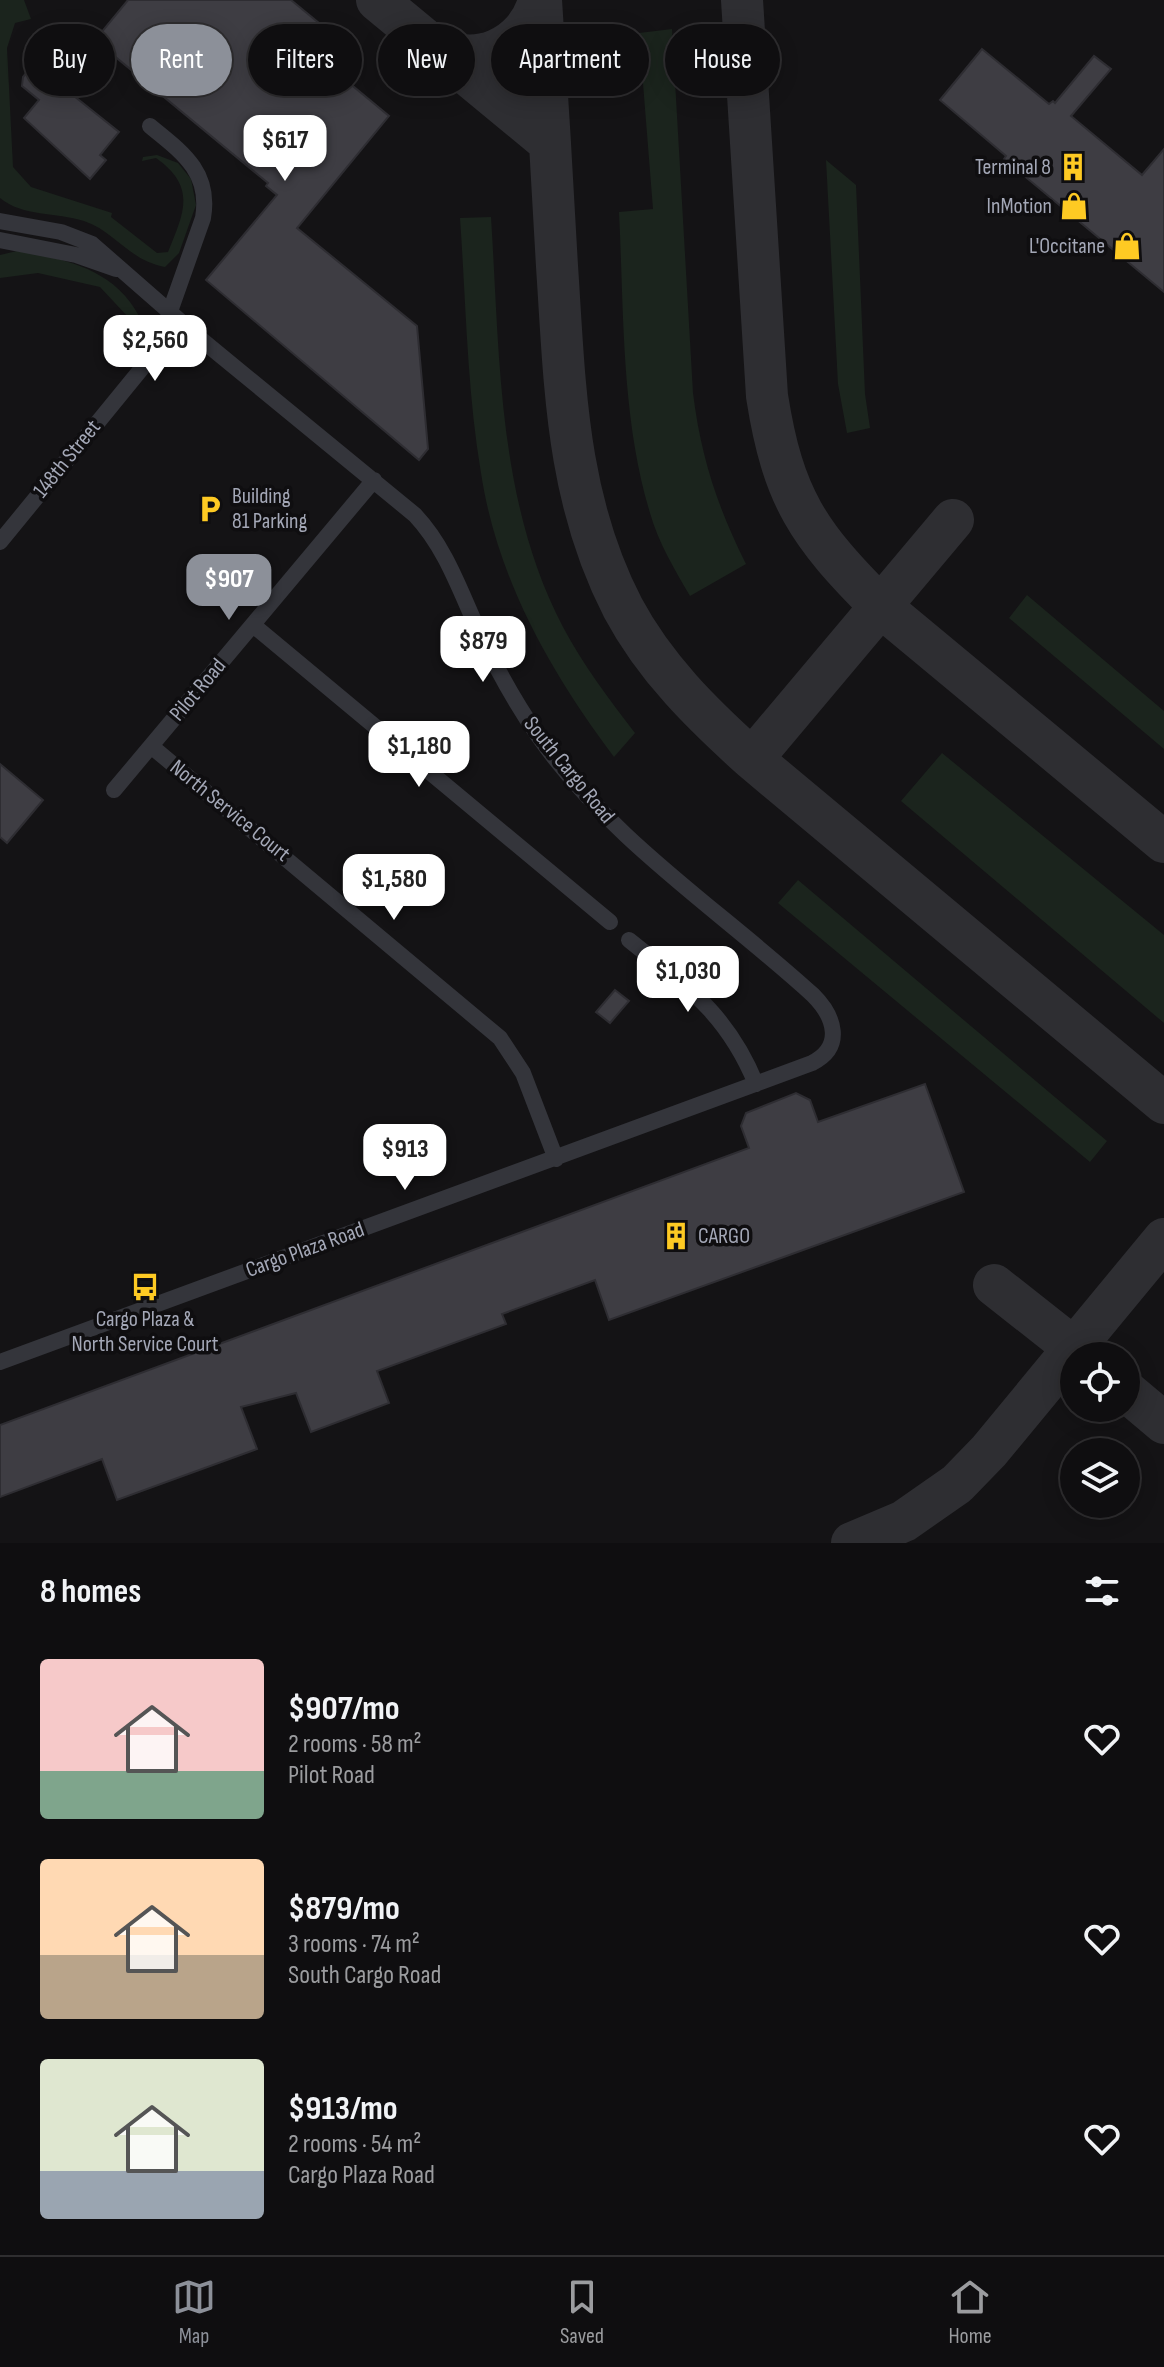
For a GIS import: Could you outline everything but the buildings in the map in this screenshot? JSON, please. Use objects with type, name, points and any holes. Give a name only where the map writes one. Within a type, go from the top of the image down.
[{"type":"street","name":"148th Street","points":[[0,542],[156,351],[203,218],[205,198],[202,180],[194,165],[150,126]]},
{"type":"street","name":"South Cargo Road","points":[[0,221],[81,239],[104,252],[121,271],[374,480],[431,533],[500,675],[538,736],[568,775],[635,845],[821,1003],[834,1026],[830,1048]]},
{"type":"street","name":"South Cargo Road","points":[[0,240],[76,255],[121,271]]},
{"type":"street","name":"Pilot Road","points":[[114,790],[374,480]]},
{"type":"street","points":[[253,625],[610,922]]},
{"type":"street","name":"North Service Court","points":[[151,746],[500,1038],[523,1073],[556,1159]]},
{"type":"street","points":[[629,940],[713,1010],[736,1043],[756,1084]]},
{"type":"street","name":"Cargo Plaza Road","points":[[0,1362],[812,1063],[830,1048]]},
{"type":"shaded area","points":[[0,0],[24,0],[31,19],[15,23],[7,48],[13,167],[31,187],[112,213],[111,217],[157,253],[168,252],[174,238],[182,213],[182,190],[169,169],[156,158],[142,161],[143,157],[157,155],[178,163],[191,179],[196,205],[179,253],[165,267],[141,258],[84,221],[29,211],[0,198]]},
{"type":"shaded area","points":[[665,30],[665,96],[676,96],[693,393],[701,439],[712,481],[746,564],[690,596],[653,524],[634,439],[626,364],[619,212],[653,209],[644,96],[649,96],[649,32]]},
{"type":"shaded area","points":[[826,160],[856,185],[865,394],[870,428],[847,433],[838,384]]},
{"type":"shaded area","points":[[491,217],[500,375],[514,479],[525,529],[541,579],[563,627],[606,695],[635,733],[614,757],[569,692],[530,623],[500,550],[489,512],[473,410],[460,218]]},
{"type":"shaded area","points":[[17,251],[87,269],[116,287],[139,316],[129,318],[100,287],[38,273],[0,278],[0,255]]},
{"type":"shaded area","points":[[1027,595],[1164,711],[1164,749],[1009,618]]},
{"type":"shaded area","points":[[942,753],[1164,935],[1164,1023],[901,801]]},
{"type":"shaded area","points":[[798,880],[1107,1141],[1090,1162],[778,903]]},
{"type":"taxiway","points":[[377,0],[550,143]]},
{"type":"taxiway","points":[[475,55],[496,50],[511,42],[533,17],[539,0]]},
{"type":"taxiway","points":[[541,0],[566,398],[579,483],[590,525],[604,567],[623,608],[665,670],[733,742],[1164,1103]]},
{"type":"taxiway","points":[[742,0],[767,396],[781,462],[802,512],[834,557],[880,606],[1164,842]]},
{"type":"taxiway","points":[[752,759],[953,520]]},
{"type":"taxiway","points":[[852,1543],[904,1521],[957,1484],[989,1451],[1164,1239]]},
{"type":"taxiway","points":[[994,1285],[1066,1342]]},
{"type":"taxiway","points":[[1140,1403],[1164,1423]]},
{"type":"place","name":"Terminal 8","points":[[1073,167]]},
{"type":"place","name":"InMotion","points":[[1074,206]]},
{"type":"place","name":"L'Occitane","points":[[1127,246]]},
{"type":"place","name":"Building 81 Parking","points":[[210,509]]},
{"type":"place","name":"CARGO","points":[[676,1236]]},
{"type":"place","name":"Cargo Plaza & North Service Court","points":[[145,1287]]}]
